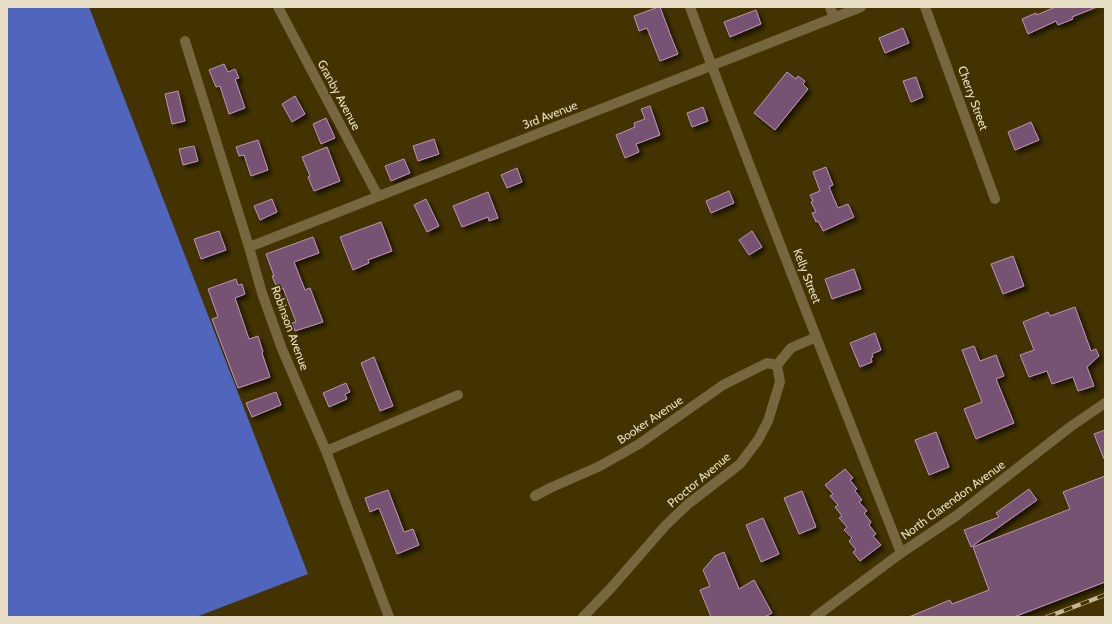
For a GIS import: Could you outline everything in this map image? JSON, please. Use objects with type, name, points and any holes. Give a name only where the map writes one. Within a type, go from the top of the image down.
[{"type":"street","name":"Granby Avenue","points":[[278,7],[378,196]]},
{"type":"street","name":"Kelly Street","points":[[690,7],[816,337],[901,553]]},
{"type":"street","points":[[830,7],[834,18]]},
{"type":"street","name":"3rd Avenue","points":[[249,247],[861,7]]},
{"type":"street","name":"Cherry Street","points":[[925,7],[996,199]]},
{"type":"street","name":"Robinson Avenue","points":[[185,41],[262,293],[282,349],[326,451],[389,617]]},
{"type":"street","points":[[776,365],[791,348],[816,337]]},
{"type":"street","name":"Booker Avenue","points":[[535,496],[600,466],[639,444],[723,385],[767,363],[776,365]]},
{"type":"street","name":"Proctor Avenue","points":[[583,617],[611,588],[664,526],[688,504],[740,464],[758,440],[768,421],[780,382],[776,365]]},
{"type":"street","points":[[326,451],[458,395]]},
{"type":"street","name":"North Clarendon Avenue","points":[[815,617],[901,553],[956,516],[1070,427],[1105,403]]},
{"type":"shaded area","points":[[7,7],[89,7],[308,574],[196,617],[7,617]]},
{"type":"building","points":[[660,7],[678,54],[660,61],[647,28],[639,31],[634,16]]},
{"type":"building","points":[[1055,7],[1097,7],[1072,17],[1073,19],[1058,25],[1056,21],[1028,34],[1022,19],[1036,13],[1037,15]]},
{"type":"building","points":[[756,10],[761,24],[730,37],[724,22]]},
{"type":"building","points":[[903,28],[909,43],[885,53],[879,38]]},
{"type":"building","points":[[224,64],[228,72],[235,69],[239,78],[235,79],[245,108],[229,114],[220,86],[216,87],[209,70]]},
{"type":"building","points":[[787,72],[796,79],[798,76],[805,81],[803,84],[808,89],[775,130],[754,113]]},
{"type":"building","points":[[916,77],[923,97],[911,102],[903,81]]},
{"type":"building","points":[[178,91],[185,121],[172,124],[165,94]]},
{"type":"building","points":[[295,96],[305,114],[292,122],[282,104]]},
{"type":"building","points":[[650,106],[660,135],[636,144],[639,152],[625,158],[616,135],[635,127],[634,123],[645,119],[641,109]]},
{"type":"building","points":[[703,107],[708,121],[692,127],[687,113]]},
{"type":"building","points":[[326,118],[335,138],[321,144],[313,124]]},
{"type":"building","points":[[1031,122],[1039,140],[1015,150],[1008,132]]},
{"type":"building","points":[[434,139],[439,154],[418,161],[413,146]]},
{"type":"building","points":[[258,140],[268,170],[251,176],[244,155],[239,156],[236,147]]},
{"type":"building","points":[[194,146],[198,161],[183,165],[179,149]]},
{"type":"building","points":[[327,147],[340,181],[314,191],[308,177],[310,176],[302,157]]},
{"type":"building","points":[[404,159],[410,173],[391,181],[385,166]]},
{"type":"building","points":[[826,167],[833,185],[829,187],[838,208],[848,204],[854,217],[823,231],[818,221],[816,222],[812,213],[816,212],[811,202],[813,201],[810,195],[820,191],[813,172]]},
{"type":"building","points":[[517,168],[522,182],[507,188],[501,175]]},
{"type":"building","points":[[729,191],[734,203],[711,213],[706,201]]},
{"type":"building","points":[[488,192],[498,218],[489,221],[488,217],[462,227],[453,206]]},
{"type":"building","points":[[272,199],[277,212],[260,220],[254,206]]},
{"type":"building","points":[[426,199],[439,226],[427,232],[414,205]]},
{"type":"building","points":[[381,222],[392,251],[368,260],[369,263],[353,270],[340,237]]},
{"type":"building","points":[[219,231],[226,250],[201,259],[194,239]]},
{"type":"building","points":[[752,231],[762,247],[749,255],[739,240]]},
{"type":"building","points":[[313,237],[319,253],[294,262],[305,290],[310,288],[323,322],[295,331],[292,323],[296,322],[283,288],[278,290],[272,276],[274,276],[266,254]]},
{"type":"building","points":[[1013,256],[1024,286],[1003,294],[991,264]]},
{"type":"building","points":[[854,269],[861,289],[832,299],[825,279]]},
{"type":"building","points":[[236,279],[238,285],[242,284],[245,294],[235,298],[249,339],[258,336],[270,377],[238,388],[212,319],[218,317],[208,289]]},
{"type":"building","points":[[1075,307],[1091,351],[1096,349],[1099,356],[1087,367],[1094,386],[1078,391],[1073,377],[1052,384],[1047,371],[1029,377],[1020,355],[1034,350],[1023,322],[1048,312],[1050,316]]},
{"type":"building","points":[[875,333],[881,350],[872,354],[872,362],[860,367],[850,343]]},
{"type":"building","points":[[974,346],[980,361],[996,355],[1004,376],[996,379],[1014,423],[976,439],[964,409],[982,402],[962,350]]},
{"type":"building","points":[[374,357],[393,406],[380,411],[361,363]]},
{"type":"building","points":[[346,383],[350,392],[345,394],[347,399],[329,407],[323,393]]},
{"type":"building","points":[[276,392],[281,405],[252,417],[246,403]]},
{"type":"building","points":[[1105,430],[1105,459],[1104,459],[1094,434]]},
{"type":"building","points":[[936,432],[949,467],[929,475],[915,440]]},
{"type":"building","points":[[845,469],[853,478],[850,480],[857,489],[855,491],[862,500],[859,502],[867,511],[864,513],[871,522],[869,525],[876,534],[873,536],[881,545],[860,561],[853,552],[856,550],[849,541],[852,538],[844,530],[847,527],[839,518],[842,516],[835,507],[838,505],[830,496],[833,494],[825,485]]},
{"type":"building","points":[[1105,476],[1105,582],[1014,617],[909,617],[950,600],[952,604],[989,590],[973,547],[1070,509],[1063,492]]},
{"type":"building","points":[[1029,489],[1037,500],[971,547],[964,530],[999,517],[996,513]]},
{"type":"building","points":[[388,490],[404,532],[413,529],[419,545],[397,554],[379,508],[370,512],[365,498]]},
{"type":"building","points":[[802,491],[816,527],[799,534],[784,498]]},
{"type":"building","points":[[763,518],[779,554],[761,562],[746,525]]},
{"type":"building","points":[[724,552],[739,589],[754,580],[772,613],[765,617],[711,617],[700,590],[710,586],[703,570],[715,556]]},
{"type":"railway","points":[[1047,617],[1105,595]]}]
